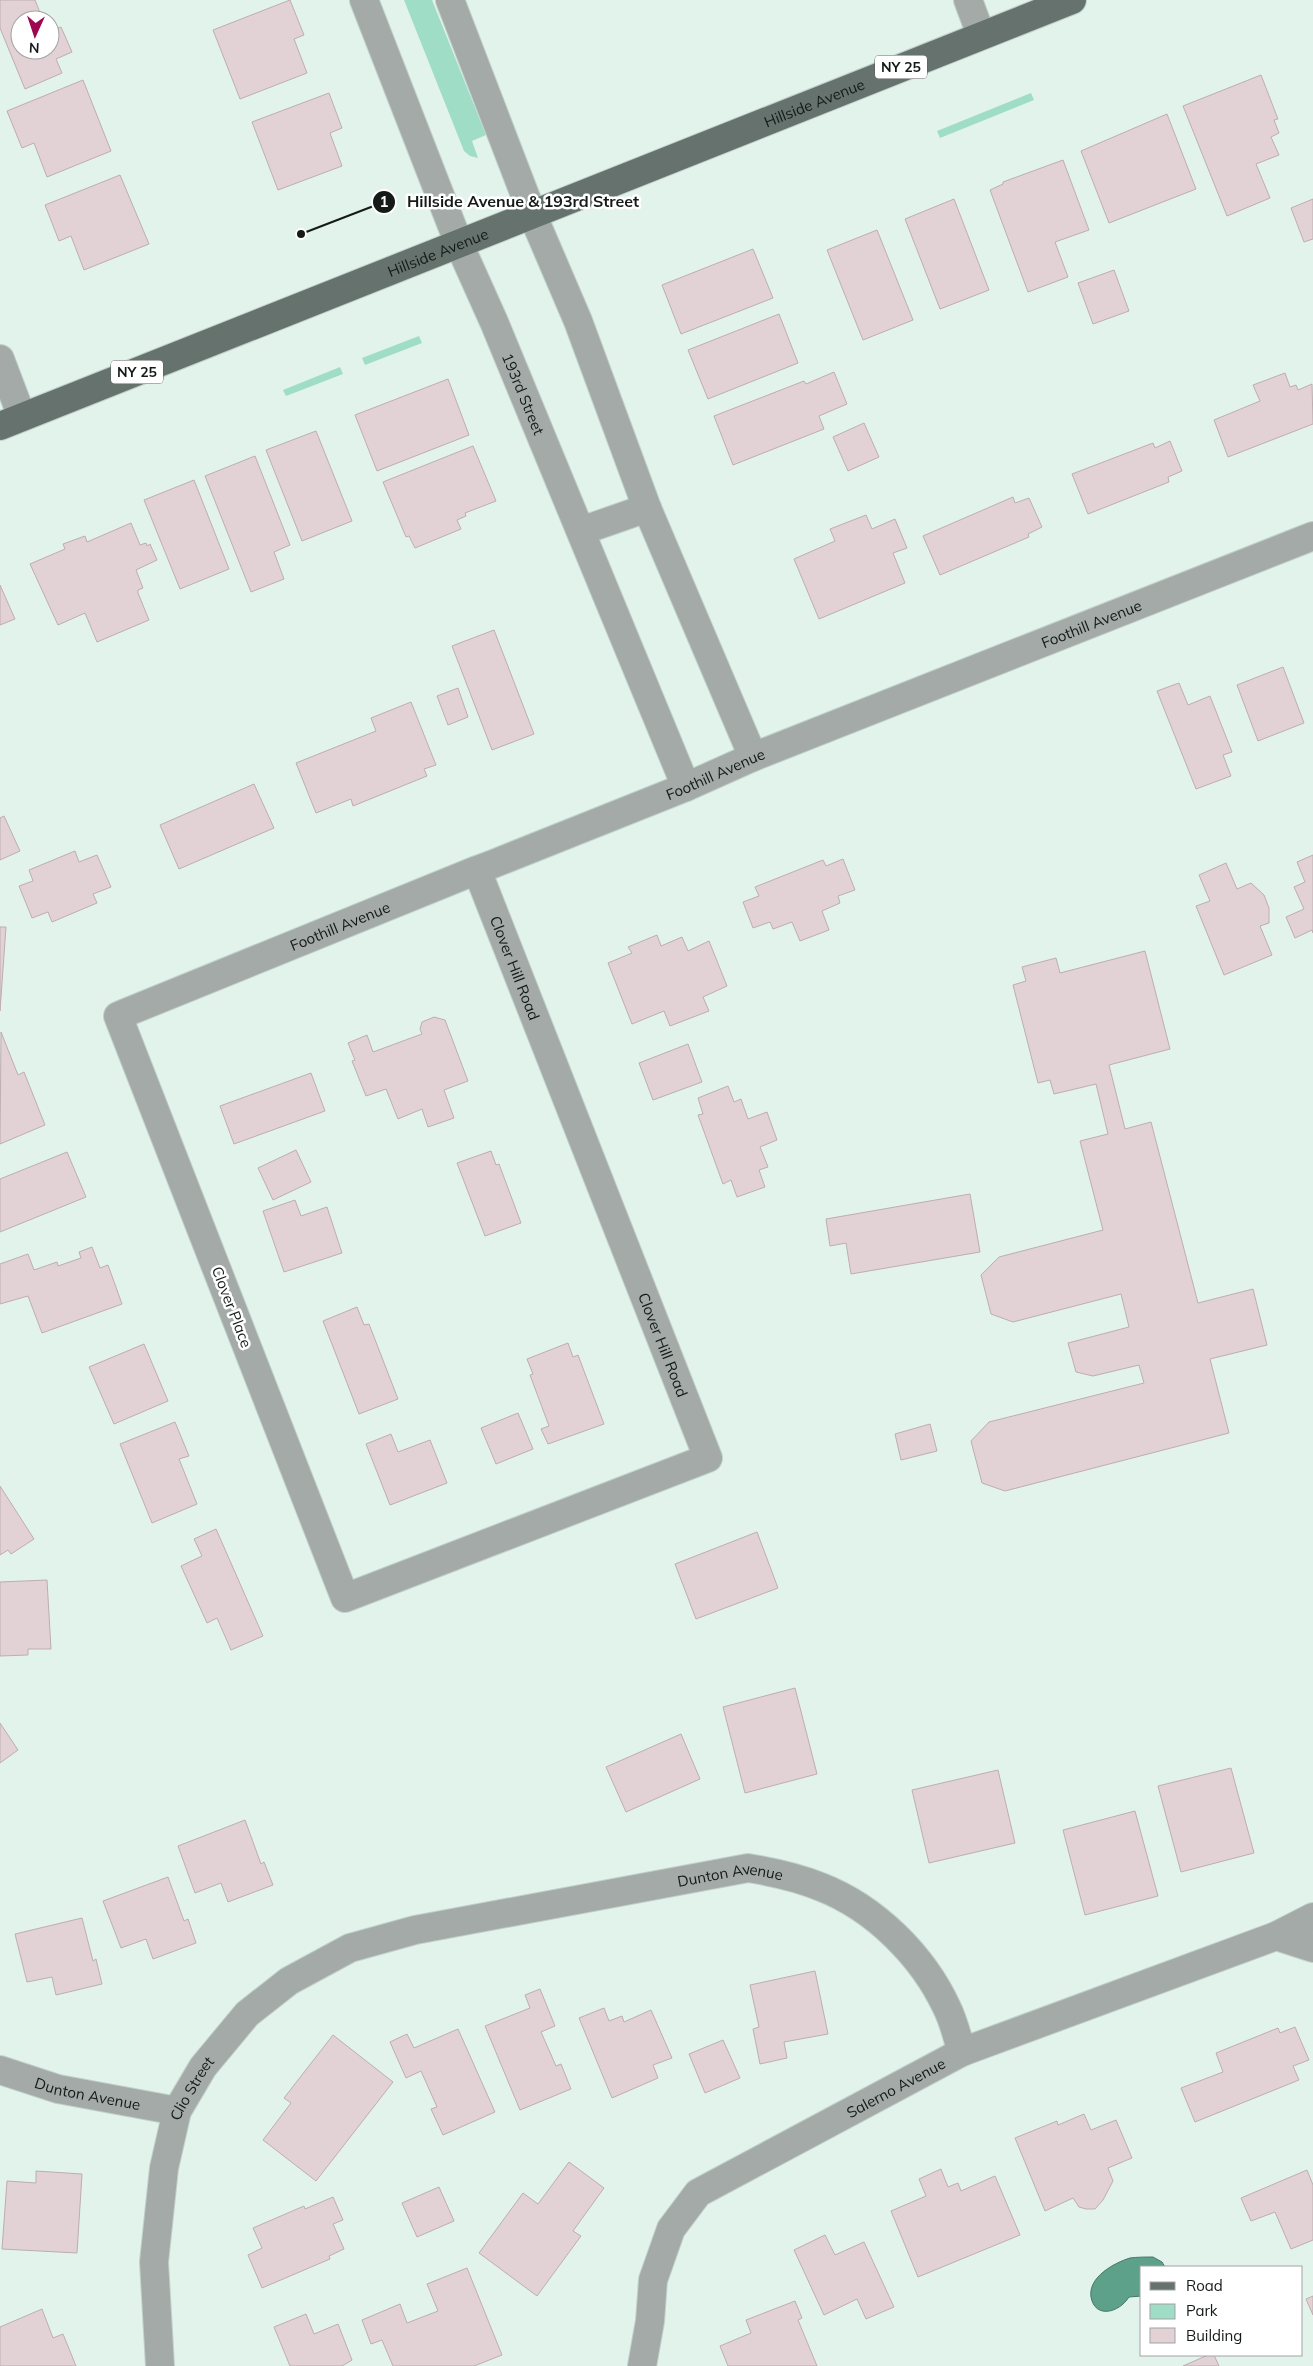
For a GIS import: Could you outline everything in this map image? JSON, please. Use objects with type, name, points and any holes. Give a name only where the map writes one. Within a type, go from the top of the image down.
[{"type":"main road","name":"Hillside Avenue","points":[[11,422],[533,216],[1072,0]]},
{"type":"street","name":"193rd Street","points":[[364,0],[459,244],[581,530],[686,787]]},
{"type":"street","points":[[450,0],[533,216],[578,321],[648,508],[752,757]]},
{"type":"street","points":[[968,0],[981,35]]},
{"type":"street","points":[[0,359],[11,422]]},
{"type":"street","points":[[581,530],[648,508]]},
{"type":"street","name":"Foothill Avenue","points":[[118,1016],[686,787],[752,757],[1313,536]]},
{"type":"street","name":"Clover Hill Road","points":[[345,1598],[708,1458],[477,870]]},
{"type":"street","name":"Clover Place","points":[[118,1016],[345,1598]]},
{"type":"street","name":"Dunton Avenue","points":[[415,1930],[748,1868],[783,1874],[823,1887],[865,1911],[902,1943],[926,1972],[947,2009],[962,2052]]},
{"type":"street","name":"Salerno Avenue","points":[[642,2366],[650,2321],[653,2280],[672,2229],[698,2193],[962,2052],[1276,1936],[1313,1917]]},
{"type":"street","name":"Clio Street","points":[[160,2366],[154,2262],[164,2168],[177,2111],[202,2067],[247,2014],[289,1981],[350,1948],[415,1930]]},
{"type":"street","points":[[1276,1936],[1313,1948]]},
{"type":"street","name":"Dunton Avenue","points":[[0,2070],[58,2089],[177,2111]]},
{"type":"green space","points":[[404,0],[432,0],[486,135],[472,141],[478,158],[470,156],[464,151]]},
{"type":"green space","points":[[1031,93],[1034,100],[940,138],[937,131]]},
{"type":"green space","points":[[419,336],[422,343],[365,365],[362,358]]},
{"type":"green space","points":[[340,367],[343,374],[286,396],[283,390]]},
{"type":"shaded area","points":[[1139,2257],[1153,2257],[1162,2262],[1164,2266],[1140,2266],[1140,2296],[1129,2297],[1114,2310],[1102,2311],[1097,2309],[1093,2304],[1091,2290],[1098,2277],[1117,2263]]},
{"type":"building","points":[[0,0],[35,0],[39,10],[10,10],[10,52],[0,28]]},
{"type":"building","points":[[290,0],[304,35],[294,39],[307,73],[240,99],[213,30]]},
{"type":"building","points":[[60,27],[61,27],[72,52],[60,57]]},
{"type":"building","points":[[13,60],[56,60],[62,73],[25,89]]},
{"type":"building","points":[[1261,75],[1278,119],[1274,120],[1279,133],[1271,137],[1279,155],[1256,164],[1270,198],[1227,216],[1183,106]]},
{"type":"building","points":[[83,80],[111,151],[47,177],[34,143],[22,148],[7,111]]},
{"type":"building","points":[[329,93],[342,128],[330,133],[342,166],[278,190],[252,122]]},
{"type":"building","points":[[1167,114],[1196,189],[1109,223],[1081,151]]},
{"type":"building","points":[[1063,160],[1089,230],[1055,242],[1068,277],[1028,292],[990,190],[1003,184],[1003,182]]},
{"type":"building","points":[[120,175],[149,244],[84,270],[71,236],[59,241],[45,205]]},
{"type":"building","points":[[954,199],[989,290],[940,309],[905,219]]},
{"type":"building","points":[[1313,199],[1313,239],[1304,242],[1291,208]]},
{"type":"building","points":[[877,230],[913,320],[863,340],[827,250]]},
{"type":"building","points":[[753,249],[773,298],[681,334],[662,285]]},
{"type":"building","points":[[1114,270],[1129,311],[1093,324],[1078,283]]},
{"type":"building","points":[[779,314],[798,363],[708,399],[688,350]]},
{"type":"building","points":[[834,372],[847,404],[819,416],[824,429],[733,465],[714,416],[804,381],[806,384]]},
{"type":"building","points":[[1285,373],[1290,387],[1296,385],[1298,390],[1312,384],[1313,424],[1228,457],[1214,420],[1260,401],[1253,385]]},
{"type":"building","points":[[448,379],[469,435],[377,471],[355,415]]},
{"type":"building","points":[[864,423],[879,457],[848,471],[833,437]]},
{"type":"building","points":[[316,431],[352,521],[302,541],[266,450]]},
{"type":"building","points":[[1170,441],[1182,471],[1168,477],[1169,482],[1088,514],[1072,474],[1153,443],[1155,448]]},
{"type":"building","points":[[473,446],[496,501],[465,513],[466,516],[457,520],[461,529],[415,548],[409,536],[406,537],[383,482]]},
{"type":"building","points":[[255,456],[290,545],[274,552],[284,579],[251,592],[205,476]]},
{"type":"building","points":[[194,480],[229,569],[180,589],[144,500]]},
{"type":"building","points":[[1013,497],[1015,503],[1029,498],[1042,527],[1028,534],[1029,537],[940,575],[923,536]]},
{"type":"building","points":[[866,515],[872,529],[895,519],[907,548],[893,553],[905,583],[819,619],[794,559],[835,541],[830,529]]},
{"type":"building","points":[[131,523],[140,545],[146,543],[147,546],[150,544],[157,560],[136,570],[143,588],[138,590],[138,593],[149,620],[97,642],[85,613],[58,625],[30,564],[65,549],[63,544],[85,536],[87,542]]},
{"type":"building","points":[[0,585],[15,619],[0,625]]},
{"type":"building","points":[[494,630],[534,734],[492,750],[452,646]]},
{"type":"building","points":[[1283,667],[1304,723],[1258,741],[1237,685]]},
{"type":"building","points":[[1179,683],[1188,705],[1210,696],[1232,752],[1223,755],[1231,776],[1196,789],[1157,691]]},
{"type":"building","points":[[458,688],[468,717],[448,725],[437,696]]},
{"type":"building","points":[[411,702],[436,765],[424,769],[427,776],[353,806],[351,799],[316,813],[296,763],[376,731],[371,718]]},
{"type":"building","points":[[254,784],[274,828],[179,869],[160,825]]},
{"type":"building","points":[[4,816],[20,851],[0,860],[0,818]]},
{"type":"building","points":[[75,851],[79,862],[97,855],[111,887],[93,894],[97,903],[52,922],[48,912],[32,918],[19,886],[33,881],[29,870]]},
{"type":"building","points":[[1313,855],[1313,933],[1312,930],[1295,938],[1286,917],[1304,909],[1294,887],[1305,882],[1297,862]]},
{"type":"building","points":[[843,859],[855,890],[838,896],[840,903],[822,911],[829,930],[800,941],[792,922],[773,929],[770,922],[753,928],[743,902],[759,896],[755,887],[823,860],[826,866]]},
{"type":"building","points":[[1226,863],[1237,889],[1251,883],[1264,895],[1269,908],[1269,923],[1260,926],[1272,955],[1224,975],[1196,906],[1210,901],[1199,875]]},
{"type":"building","points":[[0,927],[6,927],[0,1011]]},
{"type":"building","points":[[657,935],[661,946],[682,937],[688,951],[709,941],[727,986],[703,997],[709,1011],[670,1026],[664,1011],[632,1024],[608,963],[632,953],[628,947]]},
{"type":"building","points":[[1145,951],[1170,1049],[1109,1065],[1125,1129],[1151,1122],[1198,1303],[1253,1289],[1267,1345],[1210,1359],[1229,1433],[1005,1491],[982,1483],[971,1441],[989,1422],[1144,1383],[1139,1365],[1093,1376],[1076,1372],[1068,1343],[1129,1327],[1121,1294],[1013,1322],[991,1314],[981,1275],[999,1257],[1103,1230],[1080,1141],[1108,1134],[1096,1084],[1054,1094],[1050,1080],[1038,1083],[1013,985],[1026,981],[1022,967],[1056,958],[1060,973]]},
{"type":"building","points":[[434,1017],[445,1020],[468,1081],[444,1090],[454,1118],[428,1127],[422,1109],[398,1119],[386,1089],[366,1096],[352,1061],[355,1060],[348,1043],[367,1035],[373,1052],[422,1034],[420,1029],[422,1022]]},
{"type":"building","points":[[1,1032],[18,1075],[24,1072],[45,1125],[0,1144]]},
{"type":"building","points":[[688,1044],[702,1082],[653,1100],[639,1063]]},
{"type":"building","points":[[311,1073],[325,1111],[234,1144],[220,1106]]},
{"type":"building","points":[[728,1086],[734,1102],[741,1099],[748,1119],[767,1112],[777,1140],[760,1147],[768,1167],[759,1170],[765,1187],[737,1197],[731,1180],[723,1184],[698,1115],[703,1114],[698,1098]]},
{"type":"building","points":[[296,1150],[311,1182],[273,1200],[258,1168]]},
{"type":"building","points":[[491,1151],[496,1165],[499,1164],[521,1223],[485,1236],[457,1163]]},
{"type":"building","points":[[67,1152],[86,1197],[0,1232],[0,1179]]},
{"type":"building","points":[[970,1194],[980,1252],[851,1274],[846,1243],[830,1246],[826,1219]]},
{"type":"building","points":[[295,1200],[301,1216],[327,1207],[342,1253],[284,1272],[263,1211]]},
{"type":"building","points":[[92,1247],[100,1268],[108,1265],[122,1304],[42,1333],[28,1296],[0,1304],[0,1264],[28,1254],[34,1270],[57,1262],[58,1266],[81,1258],[79,1252]]},
{"type":"building","points":[[357,1307],[364,1325],[369,1324],[398,1399],[359,1414],[323,1321]]},
{"type":"building","points":[[568,1343],[573,1357],[578,1355],[604,1424],[548,1444],[541,1429],[549,1426],[530,1375],[533,1374],[527,1359]]},
{"type":"building","points":[[144,1344],[168,1401],[114,1424],[89,1367]]},
{"type":"building","points":[[518,1413],[533,1449],[496,1464],[481,1428]]},
{"type":"building","points":[[175,1422],[189,1456],[179,1459],[197,1504],[152,1523],[120,1444]]},
{"type":"building","points":[[930,1424],[937,1451],[901,1460],[895,1434]]},
{"type":"building","points":[[391,1434],[398,1452],[430,1440],[447,1483],[390,1505],[366,1444]]},
{"type":"building","points":[[0,1486],[34,1539],[11,1554],[8,1550],[0,1555]]},
{"type":"building","points":[[216,1529],[263,1636],[231,1650],[217,1618],[207,1623],[181,1566],[202,1556],[194,1539]]},
{"type":"building","points":[[757,1532],[778,1588],[696,1619],[675,1564]]},
{"type":"building","points":[[47,1580],[51,1649],[28,1649],[28,1655],[0,1656],[0,1582]]},
{"type":"building","points":[[795,1688],[817,1774],[745,1793],[723,1707]]},
{"type":"building","points":[[0,1723],[18,1750],[0,1763]]},
{"type":"building","points":[[681,1734],[700,1779],[626,1812],[606,1767]]},
{"type":"building","points":[[1231,1768],[1254,1853],[1181,1872],[1158,1786]]},
{"type":"building","points":[[998,1770],[1015,1843],[929,1863],[912,1790]]},
{"type":"building","points":[[1135,1811],[1158,1896],[1085,1915],[1063,1830]]},
{"type":"building","points":[[245,1820],[261,1864],[264,1862],[273,1885],[228,1902],[221,1883],[195,1893],[178,1846]]},
{"type":"building","points":[[168,1877],[184,1921],[188,1919],[196,1943],[153,1959],[146,1939],[121,1948],[103,1901]]},
{"type":"building","points":[[82,1918],[93,1961],[96,1959],[102,1984],[56,1995],[52,1977],[27,1982],[15,1934]]},
{"type":"building","points":[[815,1971],[828,2034],[784,2042],[787,2058],[760,2064],[753,2029],[759,2027],[750,1985]]},
{"type":"building","points":[[540,1989],[555,2026],[541,2032],[556,2066],[561,2064],[571,2089],[520,2110],[485,2026],[530,2008],[525,1995]]},
{"type":"building","points":[[604,2008],[609,2021],[622,2016],[624,2022],[651,2010],[672,2058],[653,2065],[658,2078],[612,2098],[579,2018]]},
{"type":"building","points":[[1295,2027],[1309,2060],[1293,2066],[1299,2080],[1195,2122],[1181,2088],[1223,2072],[1216,2053],[1278,2028],[1280,2033]]},
{"type":"building","points":[[458,2029],[495,2112],[443,2135],[431,2109],[437,2107],[421,2071],[406,2078],[390,2042],[407,2034],[414,2048]]},
{"type":"building","points":[[333,2035],[393,2082],[316,2181],[263,2140],[291,2103],[284,2098]]},
{"type":"building","points":[[723,2040],[740,2078],[705,2093],[689,2054]]},
{"type":"building","points":[[1084,2114],[1091,2130],[1116,2120],[1132,2158],[1108,2168],[1113,2181],[1103,2200],[1095,2209],[1079,2207],[1073,2198],[1045,2211],[1015,2138],[1057,2121],[1058,2125]]},
{"type":"building","points":[[569,2162],[604,2188],[573,2231],[581,2236],[537,2296],[479,2253],[523,2193],[538,2204]]},
{"type":"building","points":[[941,2169],[948,2187],[958,2183],[961,2191],[995,2176],[1020,2235],[918,2277],[891,2211],[926,2196],[919,2179]]},
{"type":"building","points":[[1307,2170],[1313,2185],[1313,2240],[1291,2249],[1275,2212],[1251,2221],[1241,2198]]},
{"type":"building","points":[[36,2171],[82,2174],[77,2253],[2,2249],[7,2181],[36,2183]]},
{"type":"building","points":[[439,2187],[454,2221],[417,2237],[402,2203]]},
{"type":"building","points":[[333,2197],[343,2220],[333,2224],[344,2249],[329,2256],[330,2259],[262,2288],[248,2255],[262,2248],[253,2228],[304,2206],[305,2209]]},
{"type":"building","points":[[825,2235],[835,2255],[864,2242],[894,2307],[866,2319],[857,2299],[824,2315],[794,2250]]},
{"type":"building","points":[[467,2268],[502,2355],[474,2366],[393,2366],[382,2340],[371,2344],[362,2320],[400,2304],[407,2323],[438,2311],[427,2284]]},
{"type":"building","points":[[1313,2296],[1313,2315],[1306,2299]]},
{"type":"building","points":[[795,2301],[802,2318],[798,2320],[817,2366],[728,2366],[720,2346],[751,2333],[746,2320]]},
{"type":"building","points":[[42,2309],[53,2338],[63,2334],[76,2366],[0,2366],[0,2327]]},
{"type":"building","points":[[306,2314],[314,2334],[338,2324],[352,2360],[342,2366],[290,2366],[274,2327]]},
{"type":"building","points":[[1206,2356],[1214,2356],[1219,2366],[1183,2366]]},
{"type":"place","name":"Hillside Avenue & 193rd Street","points":[[301,234]]}]
